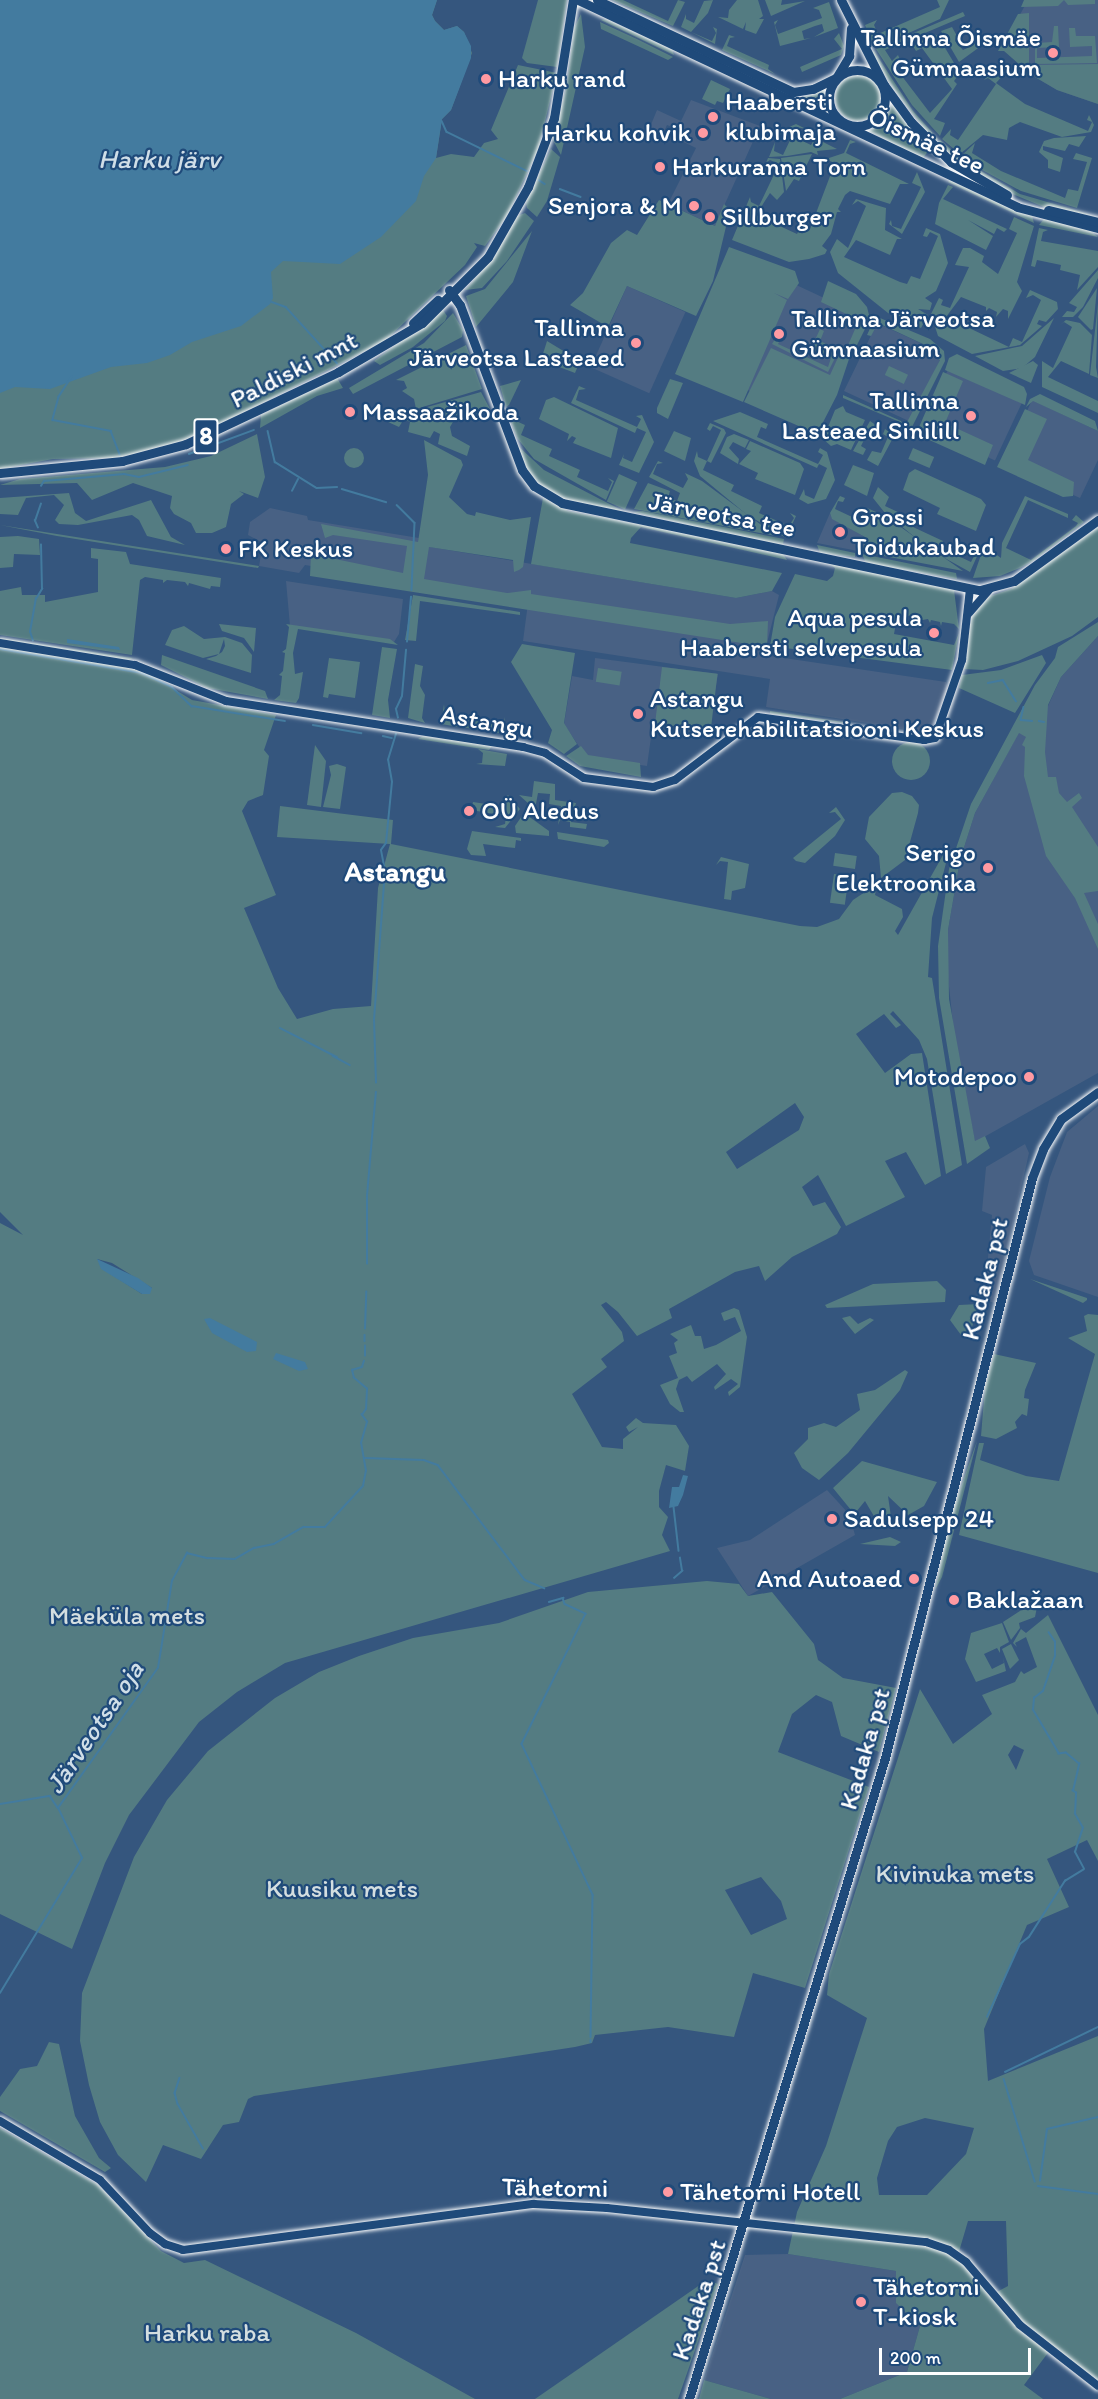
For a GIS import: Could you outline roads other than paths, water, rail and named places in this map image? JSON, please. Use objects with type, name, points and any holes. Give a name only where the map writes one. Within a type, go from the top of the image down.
[{"type":"main road","name":"Õismäe tee","points":[[575,0],[1039,214],[1098,228]]},
{"type":"main road","name":"Paldiski mnt","points":[[393,341],[488,258],[528,187],[546,144],[575,0]]},
{"type":"main road","points":[[597,0],[793,92],[813,89],[848,71],[862,69],[875,75],[884,85],[886,101],[879,116],[866,125],[844,124],[830,102],[836,78]]},
{"type":"main road","name":"Õismäe tee","points":[[842,0],[851,25],[884,85],[911,122],[951,162],[1000,192],[1041,208],[1098,222]]},
{"type":"main road","points":[[568,41],[577,13],[588,9],[600,12]]},
{"type":"main road","name":"Õismäe tee","points":[[836,78],[849,56],[851,25]]},
{"type":"main road","points":[[951,162],[949,174],[1000,192]]},
{"type":"main road","name":"Paldiski mnt","points":[[0,473],[122,461],[166,451],[253,414],[393,341],[430,316],[501,233]]},
{"type":"main road","points":[[463,314],[461,290],[488,258]]},
{"type":"main road","name":"Järveotsa tee","points":[[451,292],[463,314],[522,470],[534,486],[549,497],[574,507],[970,589],[990,589],[1022,576],[1098,520]]},
{"type":"main road","points":[[430,316],[448,304],[456,305],[463,314]]},
{"type":"main road","name":"Kadaka pst","points":[[689,2399],[885,1758],[1032,1178],[1054,1129],[1069,1110],[1098,1092]]},
{"type":"street","name":"Astangu","points":[[0,643],[135,665],[226,701],[523,747],[545,753],[584,778],[653,787],[675,780],[758,717],[932,740],[939,734],[959,672],[970,589]]},
{"type":"street","points":[[968,615],[990,589]]},
{"type":"street","name":"Tähetorni","points":[[0,2121],[83,2168],[109,2189],[150,2233],[165,2244],[183,2250],[534,2204],[607,2208],[744,2225],[914,2239],[949,2250],[966,2262],[1020,2325],[1098,2386]]},
{"type":"water","name":"Harku järv","points":[[0,0],[437,0],[432,15],[435,21],[444,30],[457,26],[464,32],[471,46],[471,58],[451,110],[442,119],[436,158],[424,176],[416,201],[381,237],[340,264],[283,261],[271,272],[273,298],[270,304],[241,326],[192,342],[170,355],[147,363],[111,367],[50,389],[15,387],[0,393]]},
{"type":"water","points":[[67,639],[119,647],[120,650],[67,643]]},
{"type":"water","points":[[97,1259],[138,1278],[152,1288],[150,1294],[142,1294],[101,1269]]},
{"type":"water","points":[[210,1318],[257,1342],[256,1351],[247,1352],[212,1333],[204,1319]]},
{"type":"water","points":[[276,1353],[305,1362],[308,1369],[299,1371],[273,1359]]},
{"type":"water","points":[[683,1475],[688,1476],[683,1495],[678,1506],[669,1508],[672,1487],[679,1487]]},
{"type":"waterway","points":[[442,121],[447,132],[527,171]]},
{"type":"waterway","points":[[539,180],[545,184]]},
{"type":"waterway","points":[[560,189],[581,197]]},
{"type":"waterway","points":[[272,302],[286,307],[337,363]]},
{"type":"waterway","name":"Järveotsa oja","points":[[72,377],[59,397],[53,420],[111,431],[120,454]]},
{"type":"waterway","name":"Järveotsa oja","points":[[189,454],[254,430]]},
{"type":"waterway","name":"Järveotsa oja","points":[[268,431],[275,462],[317,488],[337,487]]},
{"type":"waterway","points":[[41,486],[44,481],[124,474],[139,477],[188,465]]},
{"type":"waterway","points":[[292,491],[298,479]]},
{"type":"waterway","name":"Järveotsa oja","points":[[342,489],[386,502]]},
{"type":"waterway","points":[[38,528],[35,521],[41,504]]},
{"type":"waterway","points":[[397,505],[415,523],[412,590]]},
{"type":"waterway","points":[[33,641],[30,632],[36,599],[42,589],[41,545]]},
{"type":"waterway","points":[[407,642],[411,597]]},
{"type":"waterway","points":[[0,649],[142,673],[172,687],[192,706],[285,721]]},
{"type":"waterway","points":[[398,718],[396,709],[402,696],[406,650]]},
{"type":"waterway","points":[[988,683],[1003,680],[1016,701]]},
{"type":"waterway","points":[[1024,707],[1021,720],[1032,721]]},
{"type":"waterway","points":[[1039,721],[1044,722]]},
{"type":"waterway","points":[[313,725],[361,733]]},
{"type":"waterway","name":"Järveotsa oja","points":[[376,1083],[374,1020],[385,871],[381,850],[386,843],[392,782],[388,760],[396,734]]},
{"type":"waterway","points":[[383,736],[392,738]]},
{"type":"waterway","points":[[280,1028],[337,1057]]},
{"type":"waterway","points":[[333,1056],[350,1065]]},
{"type":"waterway","name":"Järveotsa oja","points":[[367,1264],[367,1196],[376,1092]]},
{"type":"waterway","points":[[365,1329],[366,1292]]},
{"type":"waterway","points":[[365,1335],[365,1341]]},
{"type":"waterway","points":[[365,1346],[365,1356]]},
{"type":"waterway","name":"Järveotsa oja","points":[[0,1993],[82,1858],[58,1808],[158,1668],[172,1581],[187,1553],[207,1558],[235,1559],[254,1548],[274,1544],[304,1527],[325,1527],[363,1486],[366,1471],[361,1443],[367,1422],[362,1415],[366,1409],[367,1389],[354,1378],[352,1370],[362,1367],[364,1361]]},
{"type":"waterway","points":[[365,1458],[424,1460],[438,1465],[525,1580],[544,1588]]},
{"type":"waterway","points":[[674,1507],[679,1551]]},
{"type":"waterway","points":[[674,1578],[682,1571],[680,1558]]},
{"type":"waterway","points":[[549,1602],[563,1598],[565,1604],[586,1614],[522,1744],[593,1895],[591,2037]]},
{"type":"waterway","points":[[987,2017],[1020,1944],[1029,1937],[1065,1881],[1084,1869],[1075,1852],[1083,1828],[1075,1814],[1076,1793],[1073,1791],[1079,1764],[1066,1753],[1059,1754],[1033,1710],[1034,1698],[1043,1691],[1055,1656],[1055,1642],[1049,1633]]},
{"type":"waterway","points":[[0,1804],[50,1796],[58,1808]]},
{"type":"waterway","points":[[1005,2072],[1098,2027]]},
{"type":"waterway","points":[[180,2078],[175,2093],[178,2104],[203,2148]]},
{"type":"waterway","points":[[1004,2079],[1035,2181]]},
{"type":"waterway","points":[[1040,2181],[1047,2129],[1098,2117]]},
{"type":"waterway","points":[[1038,2186],[1098,2194]]},
{"type":"place","name":"Tallinna Õismäe Gümnaasium","points":[[1053,53]]},
{"type":"place","name":"Harku rand","points":[[486,79]]},
{"type":"place","name":"Haabersti klubimaja","points":[[713,117]]},
{"type":"place","name":"Harku kohvik","points":[[703,133]]},
{"type":"place","name":"Harkuranna Torn","points":[[660,167]]},
{"type":"place","name":"Senjora & M","points":[[694,206]]},
{"type":"place","name":"Sillburger","points":[[710,217]]},
{"type":"place","name":"Tallinna Järveotsa Gümnaasium","points":[[779,334]]},
{"type":"place","name":"Tallinna Järveotsa Lasteaed","points":[[636,343]]},
{"type":"place","name":"Massaažikoda","points":[[350,412]]},
{"type":"place","name":"Tallinna Lasteaed Sinilill","points":[[971,416]]},
{"type":"place","name":"Grossi Toidukaubad","points":[[840,532]]},
{"type":"place","name":"FK Keskus","points":[[226,549]]},
{"type":"place","name":"Aqua pesula Haabersti selvepesula","points":[[934,633]]},
{"type":"place","name":"Astangu Kutserehabilitatsiooni Keskus","points":[[638,714]]},
{"type":"place","name":"OÜ Aledus","points":[[469,811]]},
{"type":"place","name":"Serigo Elektroonika","points":[[988,868]]},
{"type":"place","name":"Motodepoo","points":[[1029,1077]]},
{"type":"place","name":"Sadulsepp 24","points":[[832,1519]]},
{"type":"place","name":"And Autoaed","points":[[914,1579]]},
{"type":"place","name":"Baklažaan","points":[[954,1600]]},
{"type":"place","name":"Tähetorni Hotell","points":[[668,2192]]},
{"type":"place","name":"Tähetorni T-kiosk","points":[[861,2302]]},
{"type":"district","name":"Astangu","points":[[395,871]]},
{"type":"park label","name":"Mäeküla mets","points":[[127,1616]]},
{"type":"park label","name":"Kivinuka mets","points":[[955,1874]]},
{"type":"park label","name":"Kuusiku mets","points":[[342,1889]]},
{"type":"park label","name":"Harku raba","points":[[207,2333]]}]
